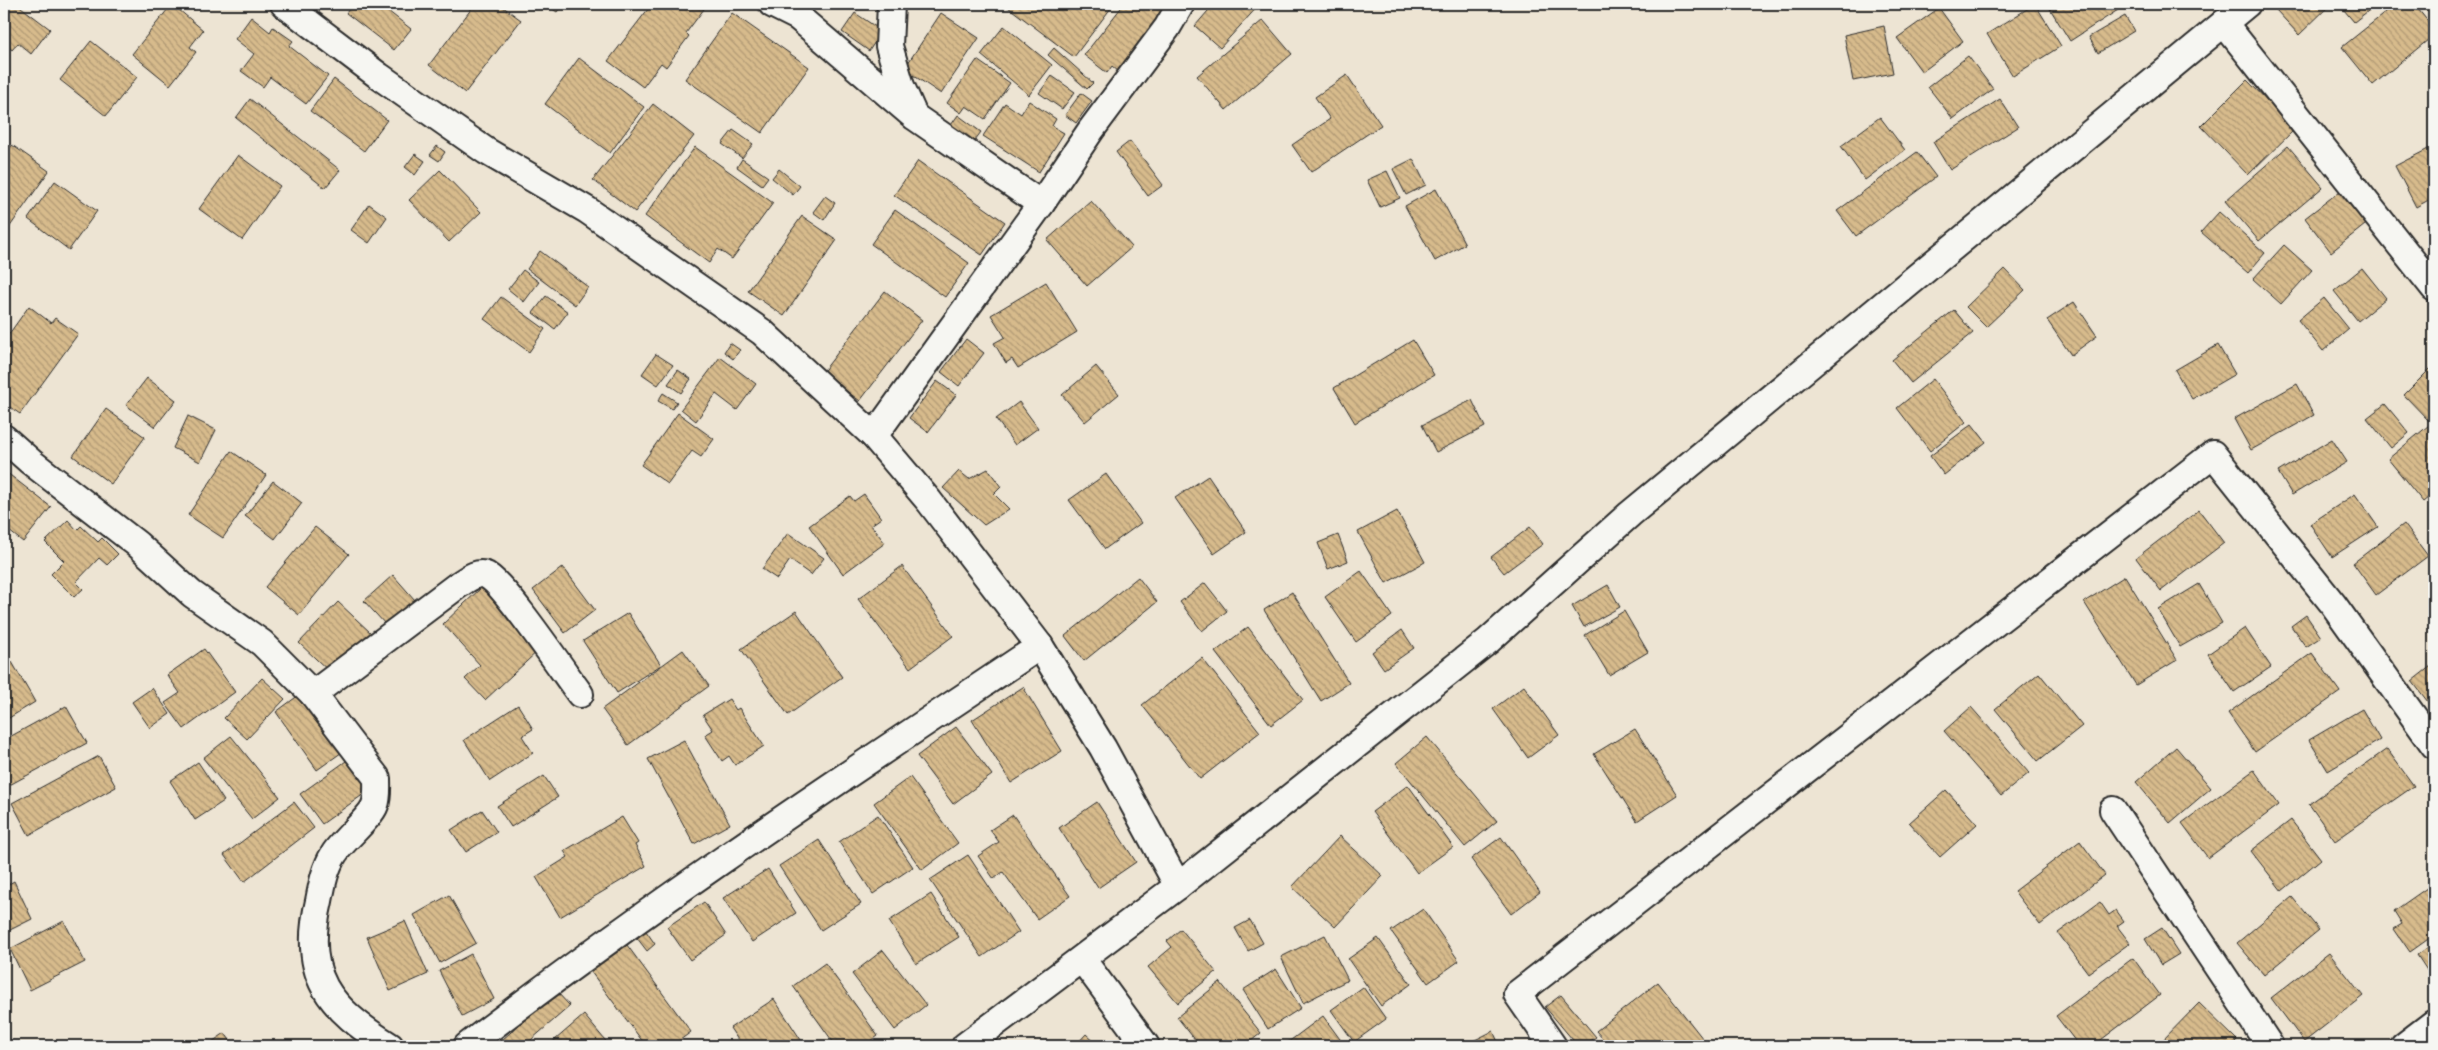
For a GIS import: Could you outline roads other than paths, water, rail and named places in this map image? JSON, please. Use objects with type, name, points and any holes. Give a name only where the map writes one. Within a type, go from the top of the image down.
[{"type":"street","points":[[284,4],[379,76],[486,151],[587,210],[762,332],[874,436],[929,500],[1040,646],[1103,748],[1178,886]]},
{"type":"street","points":[[772,4],[798,17],[915,117],[1041,204]]},
{"type":"street","points":[[891,4],[889,46],[901,86],[915,117]]},
{"type":"street","points":[[874,436],[1041,204],[1091,130],[1167,28],[1180,4]]},
{"type":"street","points":[[965,1046],[1178,886],[1488,641],[1630,514],[2247,4]]},
{"type":"street","points":[[2224,23],[2434,288]]},
{"type":"street","points":[[4,438],[31,462],[137,544],[192,594],[262,643],[313,694],[377,778],[375,805],[334,854],[325,871],[314,918],[314,958],[317,975],[326,992],[342,1010],[366,1031],[390,1046]]},
{"type":"street","points":[[1553,1046],[1516,994],[2213,454],[2333,604],[2434,745]]},
{"type":"street","points":[[313,694],[458,584],[477,574],[488,576],[508,596],[580,694]]},
{"type":"street","points":[[467,1046],[521,1004],[722,859],[1040,646]]},
{"type":"street","points":[[2113,810],[2270,1046]]},
{"type":"street","points":[[1082,959],[1146,1046]]},
{"type":"street","points":[[2404,1046],[2434,1023]]}]
